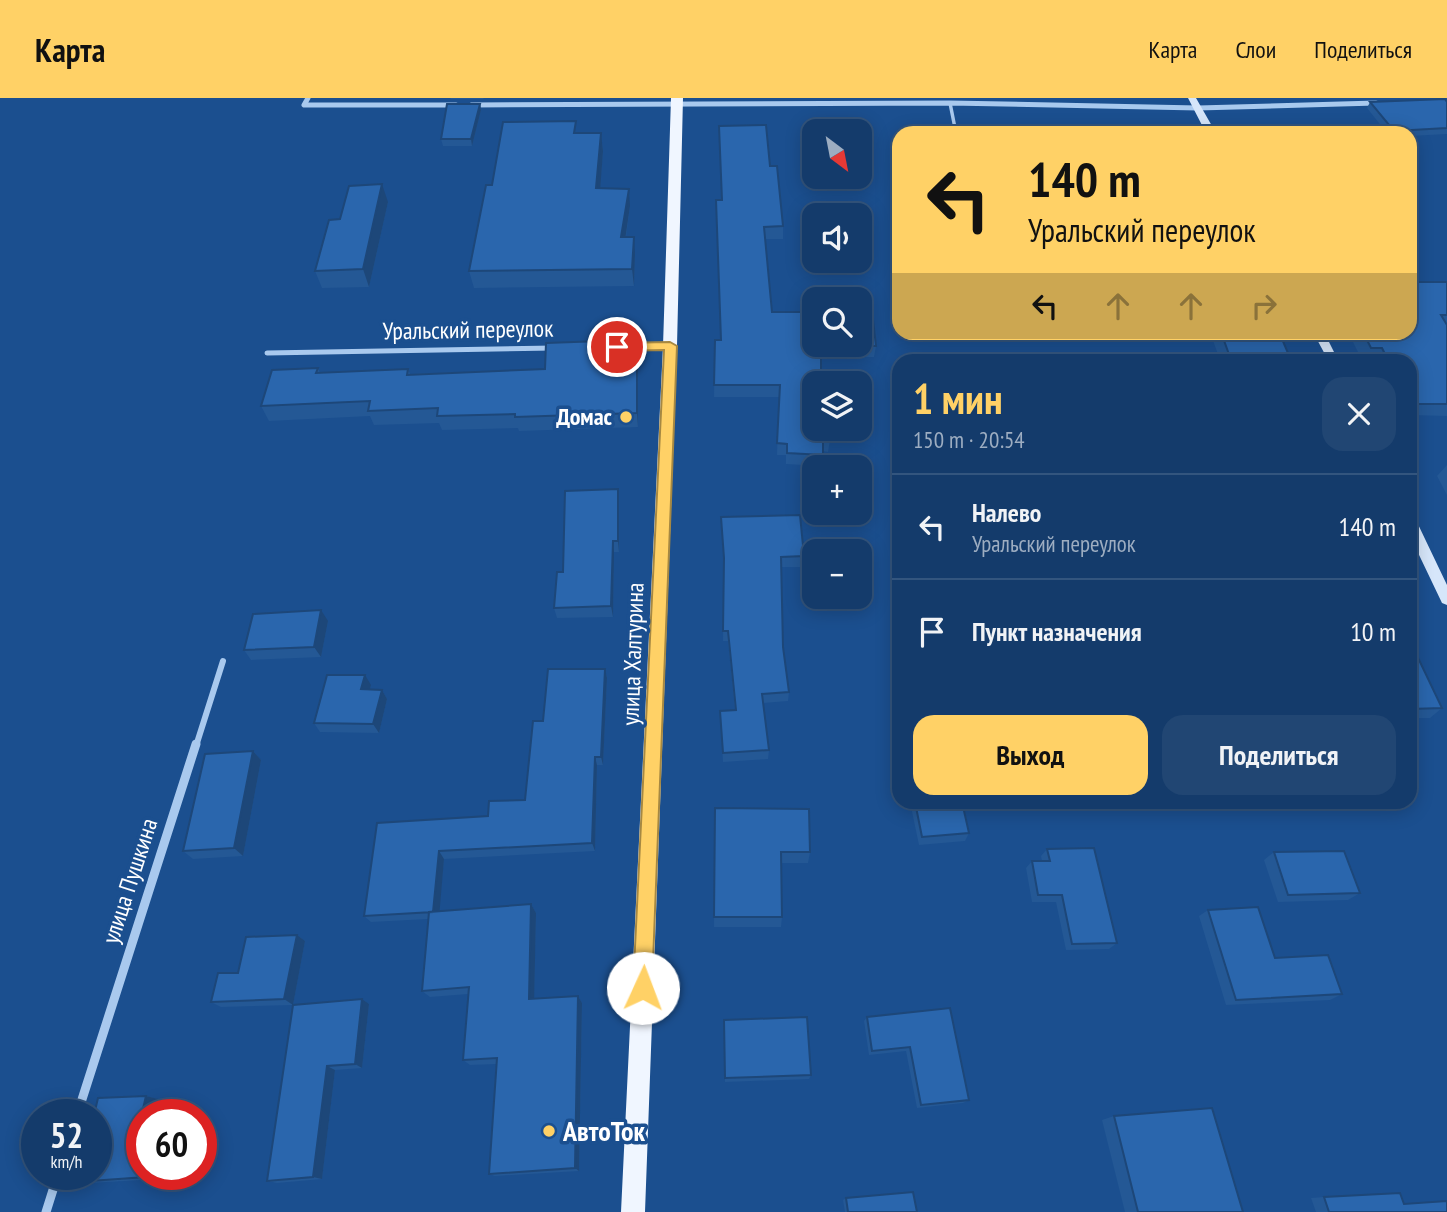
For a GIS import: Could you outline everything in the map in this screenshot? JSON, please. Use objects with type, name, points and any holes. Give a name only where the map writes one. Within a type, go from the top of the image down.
[{"type":"main road","name":"улица Халтурина","points":[[633,1212],[670,346],[677,102]]},
{"type":"street","points":[[307,98],[304,105],[677,102],[950,103],[1198,108],[1378,103]]},
{"type":"street","points":[[1192,98],[1207,126]]},
{"type":"street","name":"Уральский переулок","points":[[587,348],[670,346]]},
{"type":"street","name":"Уральский переулок","points":[[267,354],[559,348]]},
{"type":"street","points":[[1417,536],[1447,598]]},
{"type":"street","name":"улица Пушкина","points":[[82,1099],[223,661]]},
{"type":"street","points":[[46,1212],[53,1190]]},
{"type":"lane","points":[[950,103],[955,126]]},
{"type":"building","points":[[1445,99],[1447,128],[1417,130],[1417,126],[1390,126],[1370,102]]},
{"type":"building","points":[[447,104],[480,104],[471,139],[441,139]]},
{"type":"building","points":[[576,121],[574,133],[601,133],[596,188],[629,189],[621,237],[634,237],[632,269],[469,271],[486,185],[492,185],[503,122]]},
{"type":"building","points":[[766,125],[770,166],[777,166],[783,226],[764,227],[772,312],[802,312],[802,357],[821,357],[821,371],[802,371],[802,441],[823,441],[823,455],[787,453],[787,444],[777,443],[780,385],[714,385],[715,340],[721,340],[716,200],[722,200],[719,126]]},
{"type":"building","points":[[915,125],[948,126],[915,126]]},
{"type":"building","points":[[382,184],[363,269],[315,271],[329,220],[340,219],[349,186]]},
{"type":"building","points":[[1417,282],[1447,282],[1447,315],[1441,315],[1447,325],[1447,404],[1417,404],[1417,354],[1385,354],[1382,348],[1371,348],[1367,340],[1417,340]]},
{"type":"building","points":[[872,311],[876,346],[872,346]]},
{"type":"building","points":[[1224,340],[1282,340],[1288,354],[1229,354]]},
{"type":"building","points":[[602,341],[601,368],[637,367],[637,413],[515,417],[515,414],[437,416],[438,408],[368,411],[370,401],[261,406],[272,370],[318,368],[316,373],[408,369],[407,375],[545,369],[546,343]]},
{"type":"building","points":[[618,489],[618,541],[613,541],[611,606],[554,608],[557,572],[563,572],[565,491]]},
{"type":"building","points":[[800,515],[802,556],[781,557],[783,647],[789,692],[762,694],[769,750],[723,753],[720,711],[736,710],[728,631],[723,631],[724,558],[721,517]]},
{"type":"building","points":[[321,610],[314,647],[244,650],[253,614]]},
{"type":"building","points":[[1417,656],[1442,708],[1417,709]]},
{"type":"building","points":[[548,669],[605,669],[601,757],[595,757],[592,843],[439,851],[433,912],[364,916],[377,823],[488,816],[489,801],[525,800],[533,721],[543,721]]},
{"type":"building","points":[[327,675],[365,675],[361,689],[382,690],[373,724],[314,723]]},
{"type":"building","points":[[253,751],[234,848],[183,851],[205,754]]},
{"type":"building","points":[[715,808],[809,809],[810,852],[781,852],[782,917],[714,917]]},
{"type":"building","points":[[916,809],[964,809],[969,833],[922,837]]},
{"type":"building","points":[[1094,848],[1117,943],[1072,944],[1062,895],[1038,895],[1032,861],[1050,861],[1047,849]]},
{"type":"building","points":[[1344,851],[1360,893],[1288,895],[1274,852]]},
{"type":"building","points":[[531,904],[529,999],[578,996],[575,1168],[489,1174],[497,1058],[463,1060],[469,987],[422,991],[429,912]]},
{"type":"building","points":[[1258,907],[1275,958],[1328,955],[1342,994],[1236,1000],[1208,910]]},
{"type":"building","points":[[297,935],[284,999],[211,1002],[218,973],[238,973],[246,937]]},
{"type":"building","points":[[362,999],[355,1064],[327,1066],[313,1177],[267,1181],[293,1005]]},
{"type":"building","points":[[950,1008],[969,1100],[921,1105],[910,1047],[872,1051],[867,1017]]},
{"type":"building","points":[[807,1017],[811,1075],[725,1078],[724,1020]]},
{"type":"building","points":[[146,1096],[145,1099],[126,1099],[126,1178],[112,1179],[112,1099],[98,1098]]},
{"type":"building","points":[[1212,1108],[1243,1212],[1138,1212],[1114,1116]]},
{"type":"building","points":[[913,1192],[917,1212],[848,1212],[846,1198]]},
{"type":"building","points":[[1400,1193],[1404,1204],[1447,1201],[1447,1212],[1329,1212],[1324,1197]]},
{"type":"place","name":"Домас","points":[[626,417]]},
{"type":"place","name":"АвтоТок","points":[[549,1131]]},
{"type":"route","points":[[617,347],[670,346],[643,988]]}]
